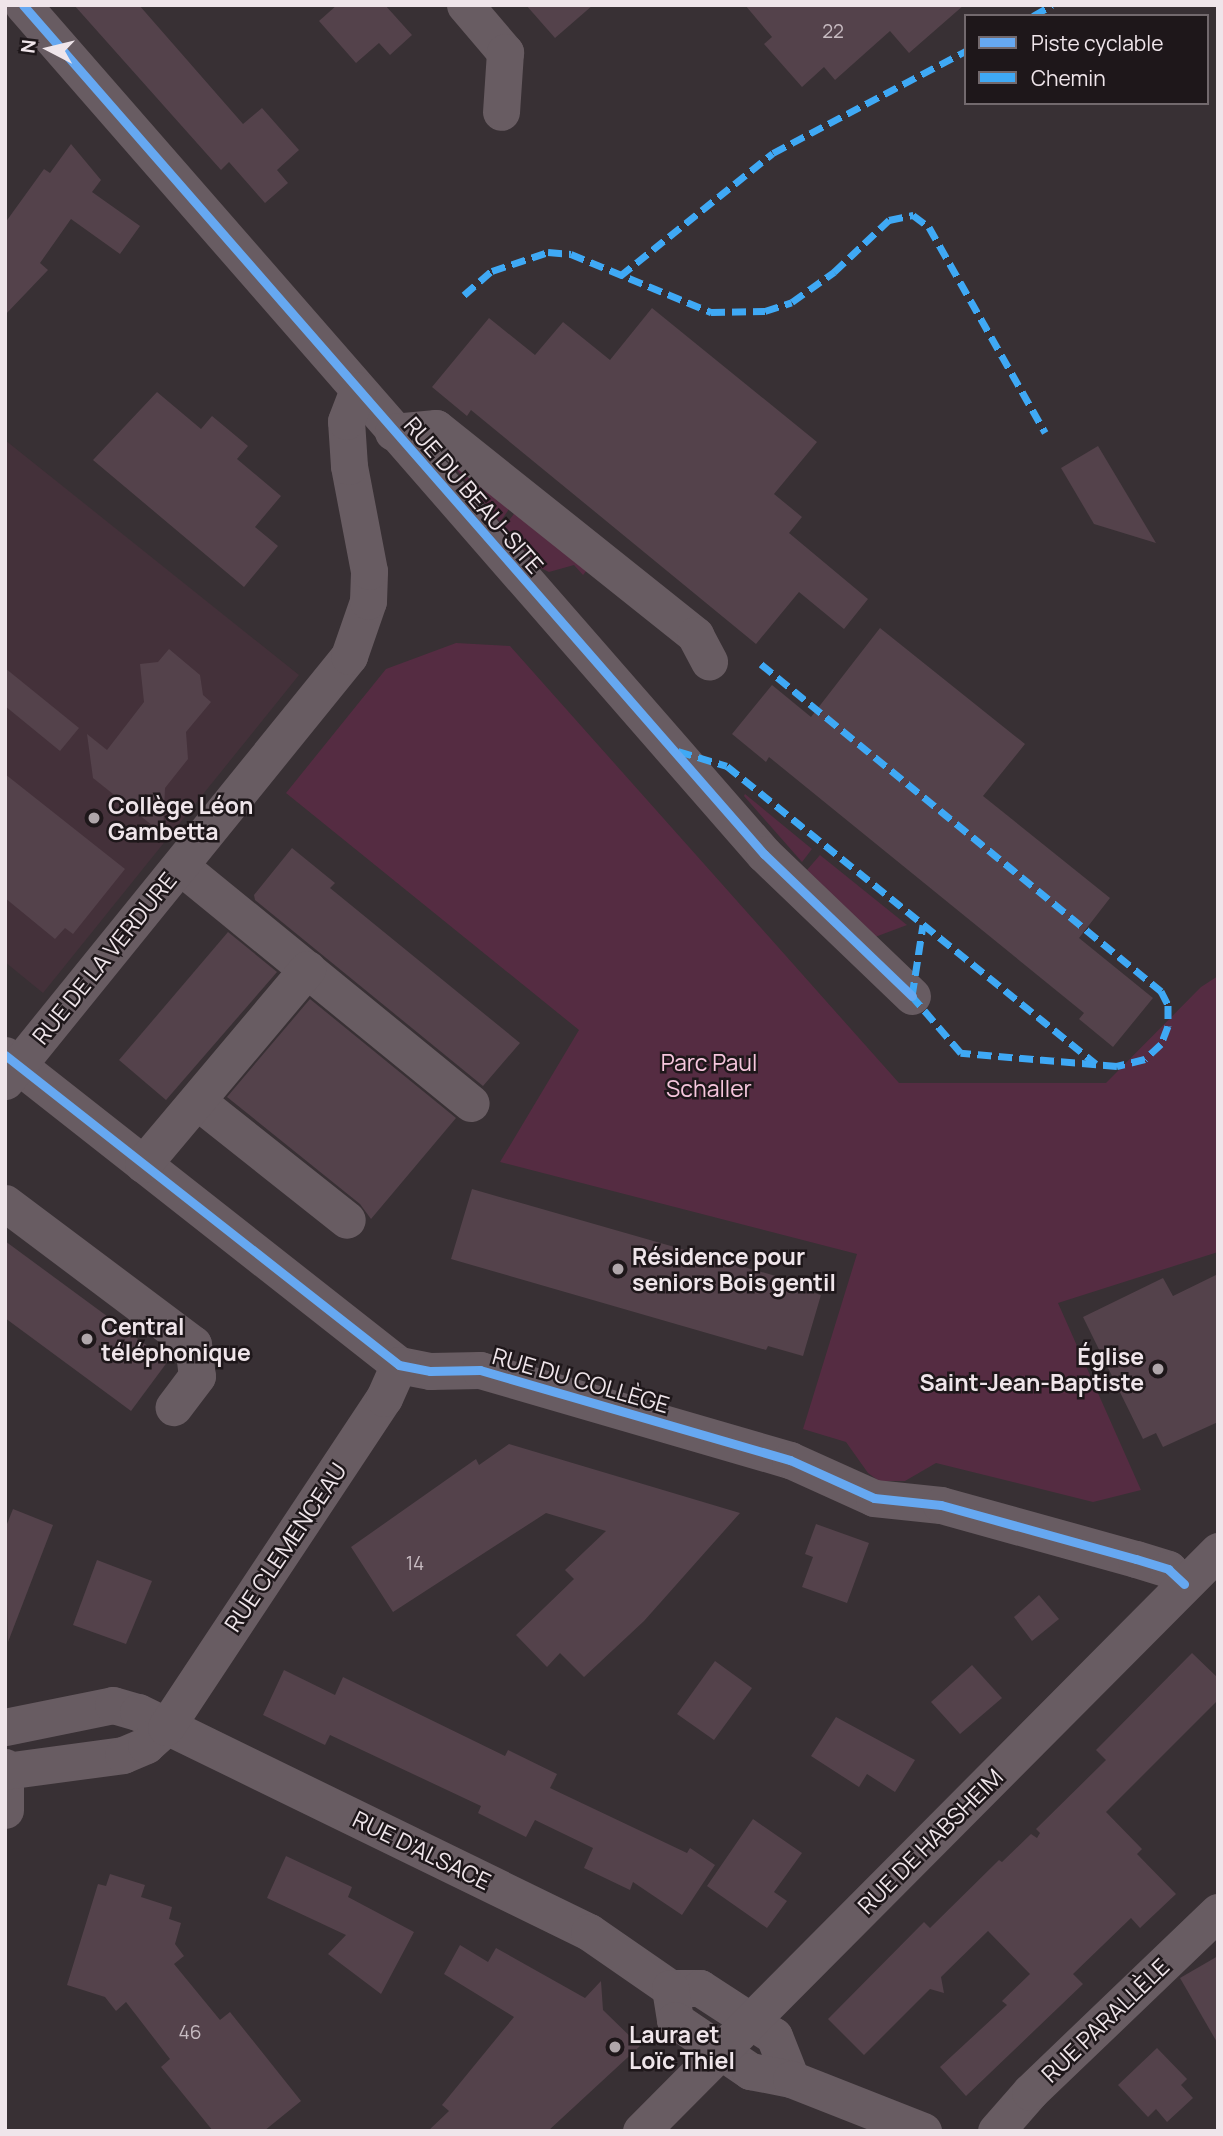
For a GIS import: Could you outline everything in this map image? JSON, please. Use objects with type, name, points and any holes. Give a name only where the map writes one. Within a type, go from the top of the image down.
[{"type":"street","name":"RUE DU BEAU-SITE","points":[[23,5],[393,432],[764,853],[912,996]]},
{"type":"street","points":[[465,5],[505,52],[501,112]]},
{"type":"street","name":"RUE DE LA VERDURE","points":[[9,1067],[180,866],[349,656],[361,631],[369,572],[349,466],[346,421],[358,390]]},
{"type":"street","points":[[393,432],[436,428],[695,635],[709,661]]},
{"type":"street","points":[[180,866],[471,1102]]},
{"type":"street","points":[[143,1164],[307,970]]},
{"type":"street","name":"RUE DU COLLÈGE","points":[[9,1067],[143,1164],[399,1365],[430,1371],[480,1370],[790,1460],[874,1498],[941,1505],[1136,1559],[1168,1569],[1184,1584]]},
{"type":"street","points":[[197,1101],[347,1220]]},
{"type":"street","points":[[5,1203],[193,1344],[197,1376],[174,1407]]},
{"type":"street","name":"RUE CLEMENCEAU","points":[[166,1727],[384,1398],[399,1365]]},
{"type":"street","name":"RUE DE HABSHEIM","points":[[641,2131],[1218,1550]]},
{"type":"street","name":"RUE D'ALSACE","points":[[5,1727],[113,1705],[166,1727],[589,1932],[670,1987],[700,1988],[774,2036],[791,2079]]},
{"type":"street","points":[[5,1811],[5,1770],[123,1755],[146,1745],[166,1727]]},
{"type":"street","name":"RUE PARALLÈLE","points":[[996,2131],[1030,2092],[1218,1912]]},
{"type":"street","points":[[670,1987],[674,2020],[750,2071],[791,2079],[923,2131]]},
{"type":"shaded area","name":"Collège Léon Gambetta","points":[[5,440],[299,675],[43,993],[5,962]]},
{"type":"green space","points":[[450,462],[514,502],[500,522]]},
{"type":"green space","points":[[519,507],[592,564],[583,575],[574,565],[549,572],[539,567],[504,527]]},
{"type":"green space","name":"Parc Paul Schaller","points":[[456,643],[510,646],[899,1083],[1106,1083],[1201,987],[1218,976],[1218,1252],[1058,1303],[1141,1490],[1093,1502],[936,1463],[905,1481],[879,1481],[868,1473],[846,1442],[803,1429],[857,1254],[500,1162],[579,1030],[286,793],[386,669]]},
{"type":"green space","points":[[745,794],[812,849],[802,862],[744,796]]},
{"type":"green space","points":[[820,855],[907,925],[875,937],[807,870]]},
{"type":"building","points":[[74,5],[139,5],[243,124],[262,108],[299,150],[277,170],[288,183],[265,203],[229,162],[221,170]]},
{"type":"building","points":[[337,5],[385,5],[412,35],[390,55],[379,43],[356,63],[319,21]]},
{"type":"building","points":[[526,5],[593,5],[555,38]]},
{"type":"building","points":[[745,5],[964,5],[909,53],[890,31],[835,80],[824,67],[802,87],[764,44],[772,37]]},
{"type":"building","points":[[71,144],[101,180],[92,192],[140,226],[120,254],[71,219],[40,263],[48,270],[5,315],[5,223],[44,169],[50,173]]},
{"type":"building","points":[[652,308],[817,442],[774,494],[802,517],[789,533],[868,599],[844,629],[799,592],[756,644],[471,410],[467,416],[432,387],[489,318],[535,355],[563,322],[610,360]]},
{"type":"building","points":[[157,392],[201,429],[212,416],[248,446],[237,459],[281,496],[255,527],[278,546],[244,587],[93,460]]},
{"type":"building","points":[[1098,446],[1156,543],[1094,524],[1061,468]]},
{"type":"building","points":[[880,628],[1025,744],[983,796],[1110,898],[1079,938],[1153,998],[1113,1047],[1079,1019],[1084,1013],[769,757],[766,762],[732,734],[772,685],[811,717]]},
{"type":"building","points":[[169,649],[200,675],[203,695],[211,702],[186,732],[188,759],[165,788],[163,834],[93,778],[87,734],[107,750],[144,702],[140,664],[158,662]]},
{"type":"building","points":[[5,668],[79,728],[60,751],[5,706]]},
{"type":"building","points":[[5,774],[125,869],[73,934],[65,928],[55,939],[5,898]]},
{"type":"building","points":[[292,848],[335,883],[330,888],[520,1043],[483,1086],[255,900],[254,895]]},
{"type":"building","points":[[228,932],[277,972],[166,1100],[119,1060]]},
{"type":"building","points":[[310,999],[456,1118],[371,1219],[360,1204],[227,1097]]},
{"type":"building","name":"Résidence pour seniors Bois gentil","points":[[472,1189],[786,1279],[785,1284],[821,1295],[803,1356],[768,1346],[766,1350],[451,1259]]},
{"type":"building","name":"Central téléphonique","points":[[5,1241],[168,1361],[131,1411],[5,1318]]},
{"type":"building","name":"Église Saint-Jean-Baptiste","points":[[1218,1274],[1218,1422],[1163,1447],[1156,1433],[1143,1439],[1083,1317],[1163,1278],[1173,1296]]},
{"type":"building","points":[[509,1444],[740,1513],[644,1621],[584,1677],[560,1653],[547,1667],[516,1635],[574,1579],[565,1570],[606,1531],[546,1513],[393,1612],[351,1547],[476,1459],[479,1465]]},
{"type":"building","points":[[13,1509],[53,1525],[8,1642],[5,1529]]},
{"type":"building","points":[[816,1524],[869,1543],[847,1603],[802,1587],[813,1557],[805,1554]]},
{"type":"building","points":[[97,1560],[152,1581],[126,1644],[73,1625]]},
{"type":"building","points":[[1039,1595],[1059,1619],[1032,1641],[1014,1617]]},
{"type":"building","points":[[1192,1653],[1218,1678],[1218,1700],[1106,1812],[1142,1849],[1137,1854],[1176,1894],[1140,1928],[1131,1918],[1073,1974],[1083,1984],[966,2096],[940,2067],[1007,2005],[1002,2001],[1030,1974],[988,1931],[941,1977],[944,1993],[930,1989],[864,2055],[828,2019],[924,1922],[930,1928],[999,1860],[1002,1862],[1031,1834],[1037,1838],[1040,1833],[1036,1829],[1106,1760],[1096,1750]]},
{"type":"building","points":[[715,1661],[752,1688],[714,1740],[677,1714]]},
{"type":"building","points":[[972,1665],[1002,1698],[960,1734],[931,1702]]},
{"type":"building","points":[[284,1670],[335,1695],[343,1677],[505,1756],[508,1750],[557,1774],[550,1788],[687,1853],[690,1848],[715,1865],[682,1915],[633,1882],[630,1890],[584,1868],[593,1848],[535,1820],[526,1837],[478,1813],[481,1806],[330,1735],[325,1745],[263,1715]]},
{"type":"building","points":[[836,1717],[915,1760],[895,1792],[867,1774],[859,1787],[811,1756]]},
{"type":"building","points":[[753,1819],[802,1853],[774,1892],[787,1901],[767,1928],[707,1886]]},
{"type":"building","points":[[286,1856],[352,1887],[348,1897],[414,1932],[381,1994],[328,1954],[346,1935],[267,1898]]},
{"type":"building","points":[[110,1874],[145,1885],[141,1897],[172,1907],[169,1919],[181,1923],[175,1944],[184,1956],[174,1964],[220,2020],[230,2012],[301,2101],[264,2131],[213,2131],[161,2067],[170,2059],[126,2002],[116,2011],[105,1997],[67,1985],[98,1884],[106,1886]]},
{"type":"building","points":[[460,1945],[488,1962],[496,1948],[585,1998],[601,1981],[603,2010],[640,2046],[548,2131],[428,2131],[449,2111],[442,2105],[514,2017],[444,1974]]},
{"type":"building","points":[[1218,1956],[1218,2044],[1180,1978]]},
{"type":"building","points":[[1157,2048],[1187,2079],[1181,2085],[1193,2098],[1167,2122],[1156,2109],[1148,2117],[1118,2085]]},
{"type":"marked path","points":[[1036,14],[1052,5]]},
{"type":"marked path","points":[[620,276],[773,153],[964,52]]},
{"type":"marked path","points":[[464,295],[492,271],[548,252],[571,254],[711,312],[765,311],[792,302],[834,272],[889,220],[913,215],[929,227],[1045,432]]},
{"type":"marked path","points":[[761,664],[1161,991],[1168,1005],[1168,1026],[1161,1044],[1145,1059],[1117,1066],[961,1053],[912,996],[923,925]]},
{"type":"marked path","points":[[678,751],[727,766],[1096,1064]]},
{"type":"cycle path","points":[[23,5],[764,854],[912,996]]},
{"type":"cycle path","points":[[5,1055],[399,1365],[430,1371],[480,1370],[790,1460],[874,1498],[941,1505],[1136,1559],[1168,1569],[1184,1584]]},
{"type":"place","name":"Collège Léon Gambetta","points":[[94,818]]},
{"type":"place","name":"Résidence pour seniors Bois gentil","points":[[618,1269]]},
{"type":"place","name":"Central téléphonique","points":[[87,1339]]},
{"type":"place","name":"Église Saint-Jean-Baptiste","points":[[1158,1369]]},
{"type":"place","name":"Laura et Loïc Thiel","points":[[615,2047]]}]
